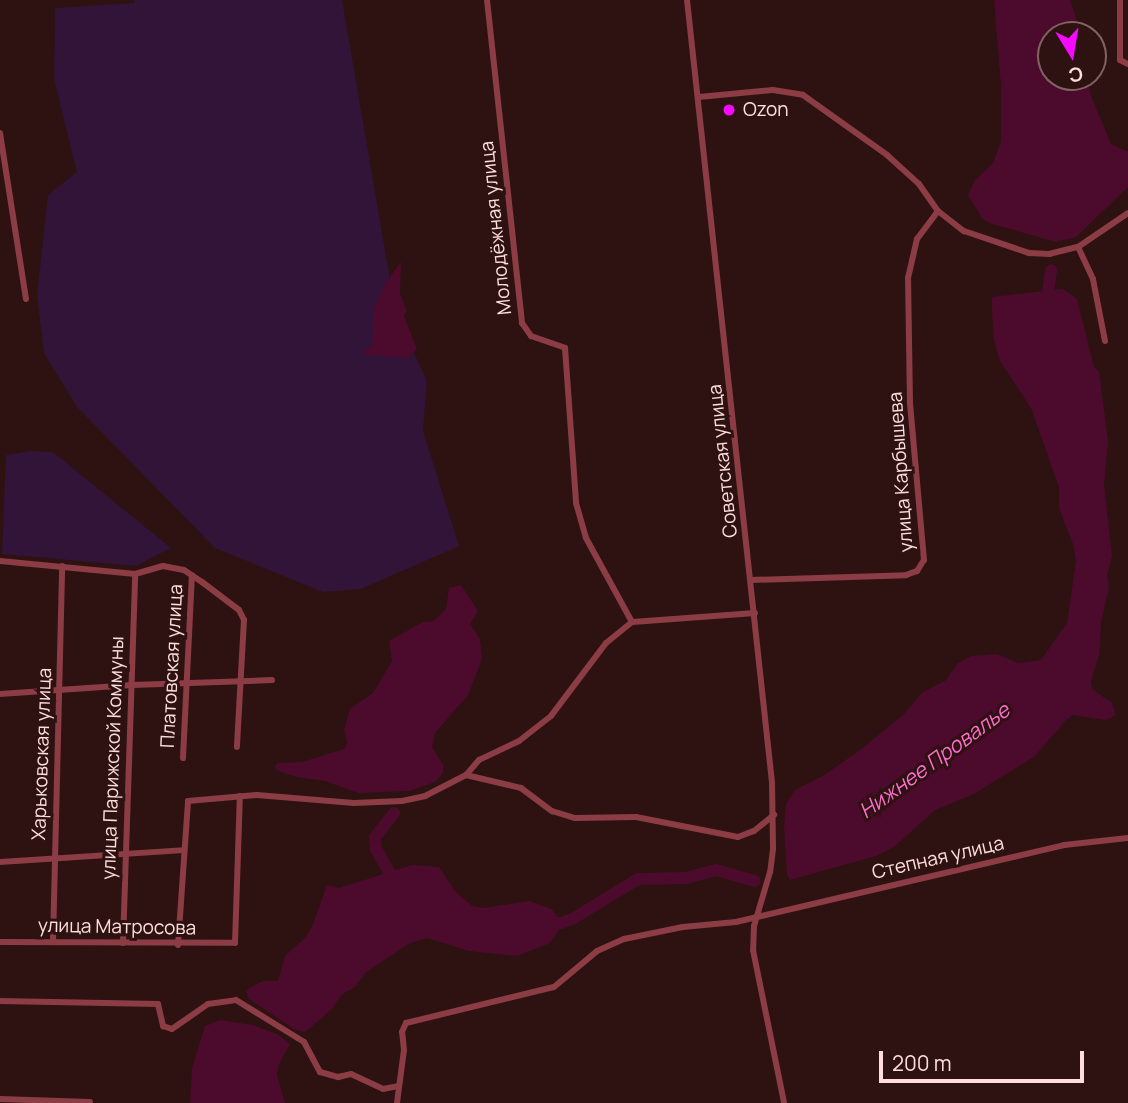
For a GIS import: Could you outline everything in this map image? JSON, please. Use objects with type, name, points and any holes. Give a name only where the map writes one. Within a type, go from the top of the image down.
[{"type":"street","name":"Молодёжная улица","points":[[487,0],[522,323],[531,336],[565,348],[576,503],[586,538],[632,622]]},
{"type":"street","name":"Советская улица","points":[[687,0],[755,613],[774,815],[770,872],[756,918]]},
{"type":"street","points":[[1120,0],[1120,60],[1128,64]]},
{"type":"street","points":[[699,97],[773,90],[803,95],[907,172],[938,211],[964,231],[1011,249],[1049,254],[1078,247],[1128,213]]},
{"type":"street","points":[[0,133],[4,194],[26,299]]},
{"type":"street","name":"улица Карбышева","points":[[751,580],[906,575],[917,571],[924,560],[910,403],[908,278],[917,239],[938,211]]},
{"type":"street","points":[[1078,247],[1093,278],[1105,341]]},
{"type":"street","points":[[0,561],[135,574],[163,566],[192,575],[239,610],[244,620],[237,747]]},
{"type":"street","name":"Харьковская улица","points":[[53,942],[62,566]]},
{"type":"street","name":"улица Парижской Коммуны","points":[[123,943],[135,574]]},
{"type":"street","name":"Платовская улица","points":[[183,758],[189,683],[192,575]]},
{"type":"street","points":[[178,945],[188,801],[240,796],[380,803],[425,796],[466,775],[479,760],[519,741],[551,716],[607,643],[632,622],[755,613]]},
{"type":"street","points":[[0,694],[132,685],[272,680]]},
{"type":"street","points":[[466,775],[520,788],[552,811],[575,818],[636,817],[738,837],[754,831],[774,815]]},
{"type":"street","name":"улица Матросова","points":[[0,942],[178,945],[235,943],[240,796]]},
{"type":"street","name":"Степная улица","points":[[397,1103],[404,1050],[402,1032],[406,1023],[413,1019],[554,987],[597,951],[624,939],[756,918],[1064,845],[1128,838]]},
{"type":"street","points":[[0,862],[184,850]]},
{"type":"street","points":[[756,918],[753,950],[784,1103]]},
{"type":"street","points":[[0,1001],[158,1004],[163,1026],[172,1029],[208,1004],[236,1000],[304,1042],[320,1072],[338,1077],[351,1074],[383,1089],[398,1086]]},
{"type":"street","points":[[0,1099],[90,1102]]},
{"type":"shaded area","points":[[135,0],[342,0],[396,314],[427,381],[423,431],[459,546],[361,589],[323,592],[215,548],[77,407],[44,353],[37,296],[48,195],[77,172],[54,79],[55,8],[134,3]]},
{"type":"shaded area","points":[[31,451],[53,452],[171,548],[136,566],[2,554],[6,455]]},
{"type":"water","points":[[994,0],[1070,0],[1077,21],[1037,21],[1037,91],[1090,91],[1111,144],[1128,152],[1128,187],[1076,237],[1056,242],[989,223],[982,218],[968,195],[975,180],[993,163],[1001,141],[1001,86]]},
{"type":"water","points":[[401,262],[400,294],[407,311],[404,316],[417,349],[407,358],[367,355],[363,352],[372,346],[374,309],[386,282]]},
{"type":"water","points":[[1063,289],[1077,299],[1094,367],[1099,372],[1108,440],[1104,485],[1112,556],[1107,575],[1109,587],[1101,623],[1099,655],[1091,681],[1092,689],[1112,703],[1116,715],[1106,720],[1073,715],[1035,756],[974,794],[935,810],[894,847],[876,856],[790,880],[787,875],[784,826],[786,804],[795,790],[823,776],[860,750],[903,715],[923,692],[945,681],[958,663],[971,656],[997,654],[1018,663],[1041,660],[1067,623],[1076,561],[1073,544],[1059,508],[1059,487],[1031,408],[1000,361],[994,340],[992,310],[992,297]]},
{"type":"water","points":[[461,585],[478,611],[470,624],[480,639],[482,659],[468,695],[435,733],[432,747],[443,765],[443,773],[435,782],[409,791],[358,793],[325,781],[297,777],[276,770],[278,763],[302,762],[344,749],[347,743],[344,730],[350,709],[373,693],[392,661],[389,641],[423,622],[434,621],[446,609],[449,588]]},
{"type":"water","points":[[412,865],[439,867],[455,891],[472,906],[483,908],[529,901],[552,909],[561,923],[559,929],[550,943],[517,956],[469,951],[427,938],[410,943],[365,973],[355,987],[341,995],[332,1009],[305,1032],[294,1029],[249,999],[246,991],[251,987],[263,981],[278,981],[285,956],[305,938],[312,927],[327,885],[339,888]]},
{"type":"water","points":[[220,1020],[253,1025],[277,1034],[290,1044],[278,1066],[277,1075],[285,1103],[190,1103],[192,1068],[205,1026]]},
{"type":"waterway","name":"Нижнее Провалье","points":[[1051,270],[1048,292],[1051,308]]},
{"type":"waterway","points":[[394,813],[375,837],[376,849],[396,884]]},
{"type":"waterway","name":"Нижнее Провалье","points":[[546,923],[561,923],[574,918],[638,879],[686,878],[716,870],[754,881]]},
{"type":"place","name":"Ozon","points":[[729,110]]}]
